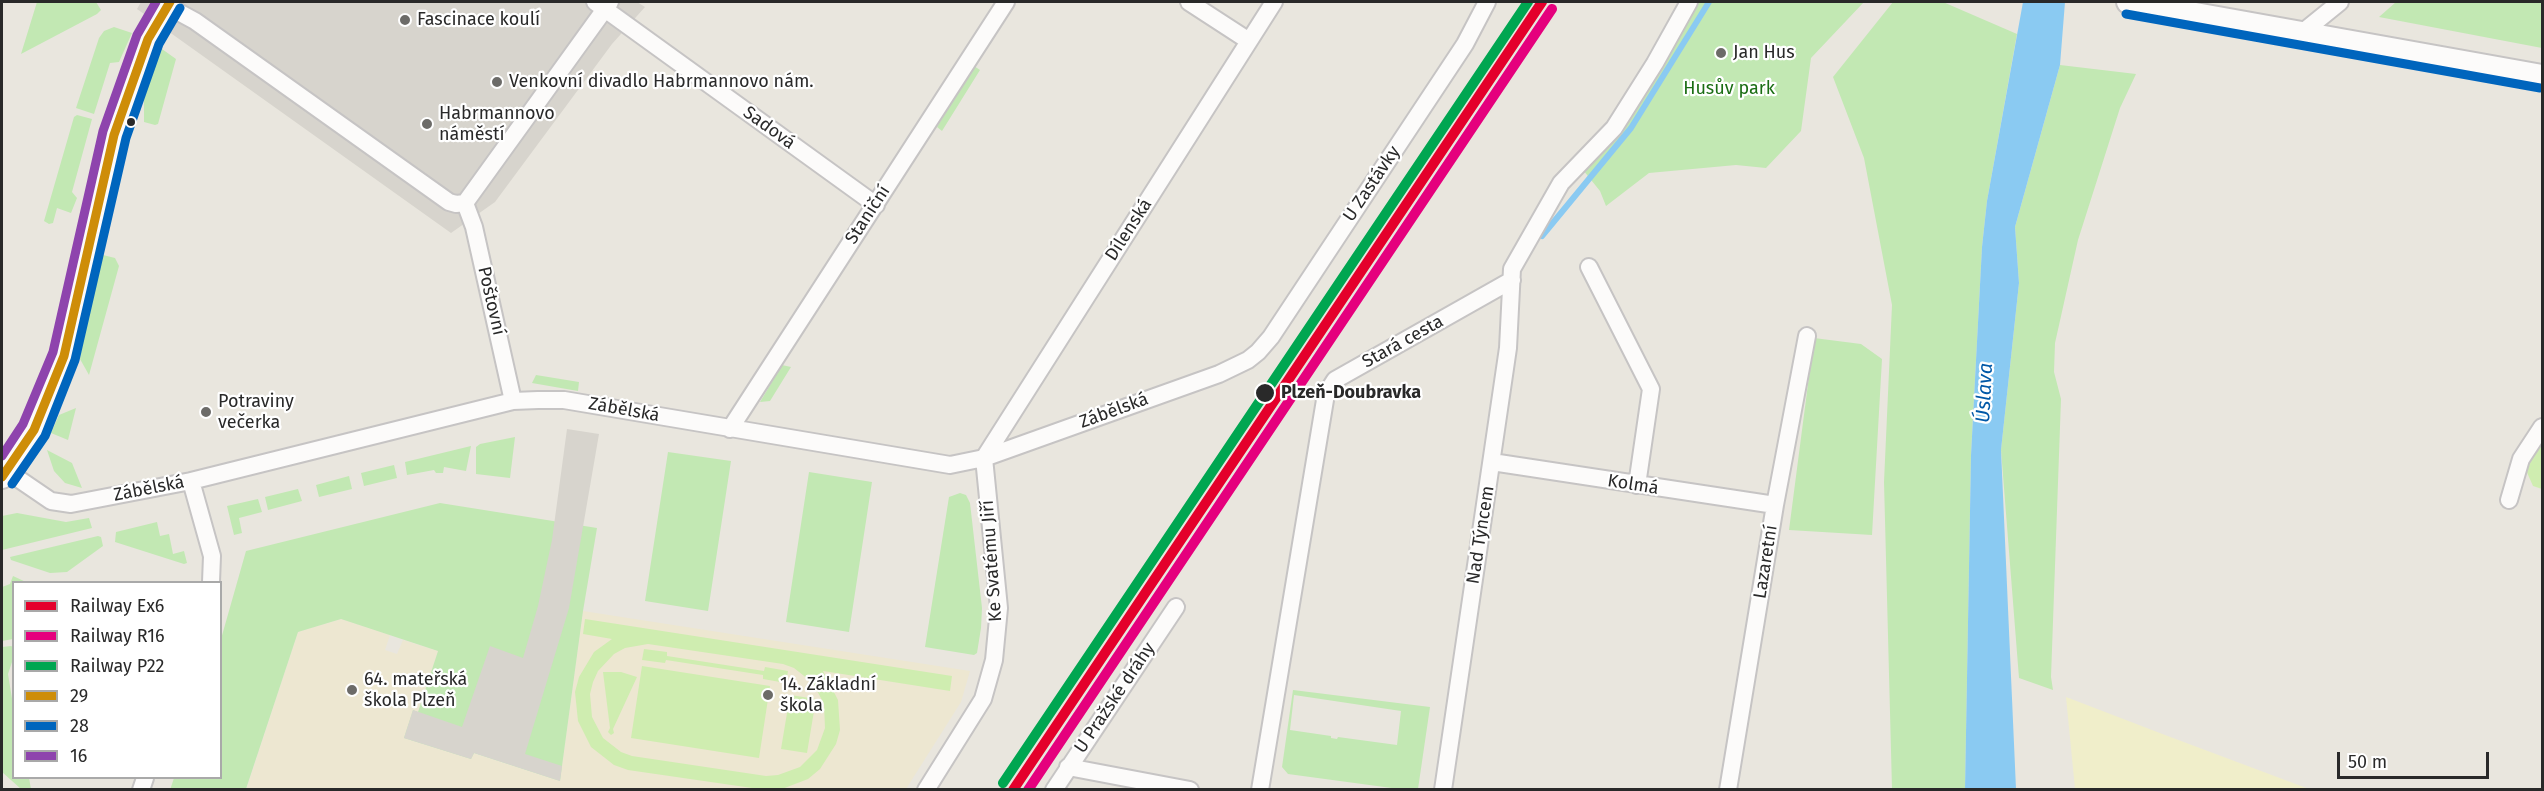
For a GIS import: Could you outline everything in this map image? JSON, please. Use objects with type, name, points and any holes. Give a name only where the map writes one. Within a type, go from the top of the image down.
[{"type":"main road","points":[[2128,2],[2542,76]]},
{"type":"main road","points":[[4,474],[34,430],[64,356],[114,135],[148,39],[166,3]]},
{"type":"street","name":"Staniční","points":[[730,429],[1006,2]]},
{"type":"street","points":[[1189,2],[1250,40]]},
{"type":"street","name":"Dílenská","points":[[984,458],[1274,2]]},
{"type":"street","name":"U Zastávky","points":[[1248,360],[1278,327],[1466,44],[1487,2]]},
{"type":"street","points":[[1512,279],[1512,269],[1561,183],[1614,128],[1655,63],[1689,2]]},
{"type":"street","points":[[2303,32],[2340,2]]},
{"type":"street","points":[[166,3],[195,21],[448,202],[465,203],[603,4]]},
{"type":"street","name":"Sadová","points":[[603,4],[876,205]]},
{"type":"street","name":"Poštovní","points":[[465,203],[474,227],[513,401]]},
{"type":"street","points":[[1589,267],[1651,389],[1637,485]]},
{"type":"street","name":"Nad Týncem","points":[[1443,789],[1508,348],[1512,279]]},
{"type":"street","name":"Stará cesta","points":[[1260,789],[1326,394],[1335,380],[1512,279]]},
{"type":"street","name":"Lazaretní","points":[[1728,789],[1775,505],[1807,336]]},
{"type":"street","name":"Zábělská","points":[[4,474],[51,501],[71,504],[191,481],[513,401],[564,400],[950,465],[984,458],[1219,374],[1248,360]]},
{"type":"street","points":[[2509,500],[2521,459],[2542,427]]},
{"type":"street","name":"Ke Svatému Jiří","points":[[926,789],[983,699],[994,660],[999,608],[984,458]]},
{"type":"street","name":"Kolmá","points":[[1492,462],[1775,505]]},
{"type":"street","points":[[191,481],[212,556],[211,581]]},
{"type":"street","name":"U Pražské dráhy","points":[[1054,789],[1176,608]]},
{"type":"street","points":[[1068,767],[1190,789]]},
{"type":"shaded area","name":"Habrmannovo náměstí","points":[[141,2],[637,2],[645,7],[612,44],[495,202],[451,233],[137,9]]},
{"type":"shaded area","points":[[567,429],[599,434],[569,608],[525,754],[562,766],[560,781],[474,753],[471,759],[404,738],[413,710],[462,727],[490,646],[523,658],[538,606],[552,540]]},
{"type":"shaded area","name":"14. Základní škola","points":[[583,611],[970,671],[961,702],[906,789],[246,790],[298,632],[341,619],[390,635],[385,650],[397,654],[403,640],[438,651],[418,712],[413,711],[404,738],[471,759],[473,753],[560,781]]},
{"type":"green space","points":[[37,2],[96,2],[101,10],[21,54]]},
{"type":"green space","name":"Husův park","points":[[1692,2],[1864,2],[1811,58],[1801,131],[1766,168],[1736,165],[1649,173],[1606,206],[1600,191],[1579,165]]},
{"type":"green space","points":[[1893,2],[1943,2],[2017,34],[1987,201],[1982,247],[1971,455],[1965,789],[1892,789],[1884,482],[1892,305],[1864,158],[1833,77]]},
{"type":"green space","points":[[2396,2],[2542,2],[2542,48],[2379,17]]},
{"type":"green space","points":[[114,27],[132,33],[119,62],[110,63],[94,114],[76,108],[99,38],[104,31]]},
{"type":"green space","points":[[162,49],[176,59],[158,124],[155,125],[144,122],[144,93]]},
{"type":"green space","points":[[2060,65],[2136,74],[2120,108],[2078,240],[2055,343],[2054,372],[2061,399],[2051,677],[2053,690],[2019,678],[2001,450],[2019,283],[2015,227]]},
{"type":"green space","points":[[974,66],[980,70],[942,131],[937,127]]},
{"type":"green space","points":[[77,115],[92,119],[72,192],[77,198],[71,213],[57,208],[53,223],[49,224],[44,221],[74,117]]},
{"type":"green space","points":[[103,255],[115,258],[119,266],[89,375],[80,359],[92,282]]},
{"type":"green space","points":[[1814,338],[1861,344],[1882,359],[1872,535],[1789,530]]},
{"type":"green space","points":[[782,365],[791,367],[770,401],[760,402]]},
{"type":"green space","points":[[536,375],[579,382],[578,391],[532,383]]},
{"type":"green space","points":[[76,408],[68,440],[51,433],[59,415]]},
{"type":"green space","points":[[2542,427],[2542,489],[2533,486],[2521,459]]},
{"type":"green space","points":[[515,437],[510,478],[476,474],[476,447],[480,444]]},
{"type":"green space","points":[[471,446],[466,471],[444,467],[443,473],[436,473],[434,470],[407,475],[405,462]]},
{"type":"green space","points":[[47,450],[72,463],[82,488],[65,483],[54,471]]},
{"type":"green space","points":[[668,452],[731,461],[708,611],[645,601]]},
{"type":"green space","points":[[394,465],[397,478],[364,486],[361,473]]},
{"type":"green space","points":[[809,472],[872,482],[849,632],[786,622]]},
{"type":"green space","points":[[349,476],[352,489],[319,497],[316,485]]},
{"type":"green space","points":[[298,489],[302,501],[268,510],[265,497]]},
{"type":"green space","points":[[960,493],[966,495],[970,503],[982,608],[977,653],[974,655],[925,647],[949,497]]},
{"type":"green space","points":[[258,499],[262,512],[239,518],[242,533],[234,535],[227,506]]},
{"type":"green space","points":[[440,503],[597,528],[583,611],[560,781],[474,753],[471,759],[404,738],[413,710],[418,712],[438,651],[341,619],[298,632],[246,789],[170,790],[174,779],[222,779],[222,635],[246,551]]},
{"type":"green space","points":[[17,513],[66,522],[89,518],[92,528],[2,550],[2,516]]},
{"type":"green space","points":[[157,522],[160,536],[169,534],[173,554],[184,551],[187,563],[184,564],[115,542],[116,532]]},
{"type":"green space","points":[[101,537],[103,546],[67,572],[50,573],[11,560],[10,557]]},
{"type":"green space","points":[[13,576],[24,581],[12,581],[12,639],[2,641],[2,587],[10,584]]},
{"type":"green space","points":[[585,619],[952,676],[950,691],[823,671],[838,700],[840,730],[836,744],[820,769],[808,779],[782,789],[759,789],[628,770],[614,765],[591,747],[578,721],[575,692],[579,677],[594,652],[612,639],[583,634]],"holes":[[[648,644],[783,664],[794,668],[813,683],[824,704],[825,728],[817,750],[800,767],[778,775],[766,776],[632,756],[621,752],[603,738],[592,717],[590,694],[598,671],[614,654],[625,648]]]},
{"type":"green space","points":[[12,646],[12,662],[8,674],[12,699],[12,779],[29,779],[31,789],[21,789],[2,772],[2,647]]},
{"type":"green space","points":[[644,649],[667,652],[667,656],[764,671],[765,667],[788,671],[786,683],[763,679],[763,675],[666,660],[665,663],[642,660]]},
{"type":"green space","points":[[642,666],[770,686],[759,758],[631,738]]},
{"type":"green space","points":[[603,672],[621,672],[637,677],[613,729],[614,733],[611,735],[608,732],[610,728]]},
{"type":"green space","points":[[1293,690],[1430,707],[1418,789],[1399,789],[1288,774],[1282,767]],"holes":[[[1294,695],[1401,711],[1397,745],[1338,737],[1337,739],[1331,736],[1290,730]]]},
{"type":"green space","points":[[790,695],[816,699],[807,753],[781,749]]},
{"type":"sand","points":[[2066,697],[2165,735],[2309,789],[2075,789]]},
{"type":"water","name":"Úslava","points":[[2023,2],[2065,2],[2060,65],[2015,227],[2019,283],[2001,450],[2016,789],[1965,789],[1971,455],[1982,247],[1987,201]]},
{"type":"waterway","points":[[1542,236],[1631,128],[1709,2]]},
{"type":"rail line","name":"P22","points":[[1003,783],[1528,2]]},
{"type":"rail line","name":"Ex6","points":[[1013,790],[1542,2]]},
{"type":"rail line","name":"R16","points":[[1028,790],[1552,9]]},
{"type":"transit line","name":"16","points":[[2,456],[23,424],[53,352],[103,131],[137,35],[156,2]]},
{"type":"transit line","name":"29","points":[[2,477],[34,430],[64,356],[114,135],[148,39],[170,2]]},
{"type":"transit line","name":"28","points":[[12,484],[45,436],[75,360],[126,138],[159,44],[180,8]]},
{"type":"transit line","name":"28","points":[[2126,14],[2540,88]]},
{"type":"place","name":"Fascinace koulí","points":[[405,20]]},
{"type":"place","name":"Jan Hus","points":[[1721,53]]},
{"type":"place","name":"Venkovní divadlo Habrmannovo nám.","points":[[497,82]]},
{"type":"place","name":"Habrmannovo náměstí","points":[[427,124]]},
{"type":"place","name":"Plzeň-Doubravka","points":[[1265,393]]},
{"type":"place","name":"Potraviny večerka","points":[[206,412]]},
{"type":"place","name":"64. mateřská škola Plzeň","points":[[352,690]]},
{"type":"place","name":"14. Základní škola","points":[[768,695]]}]
